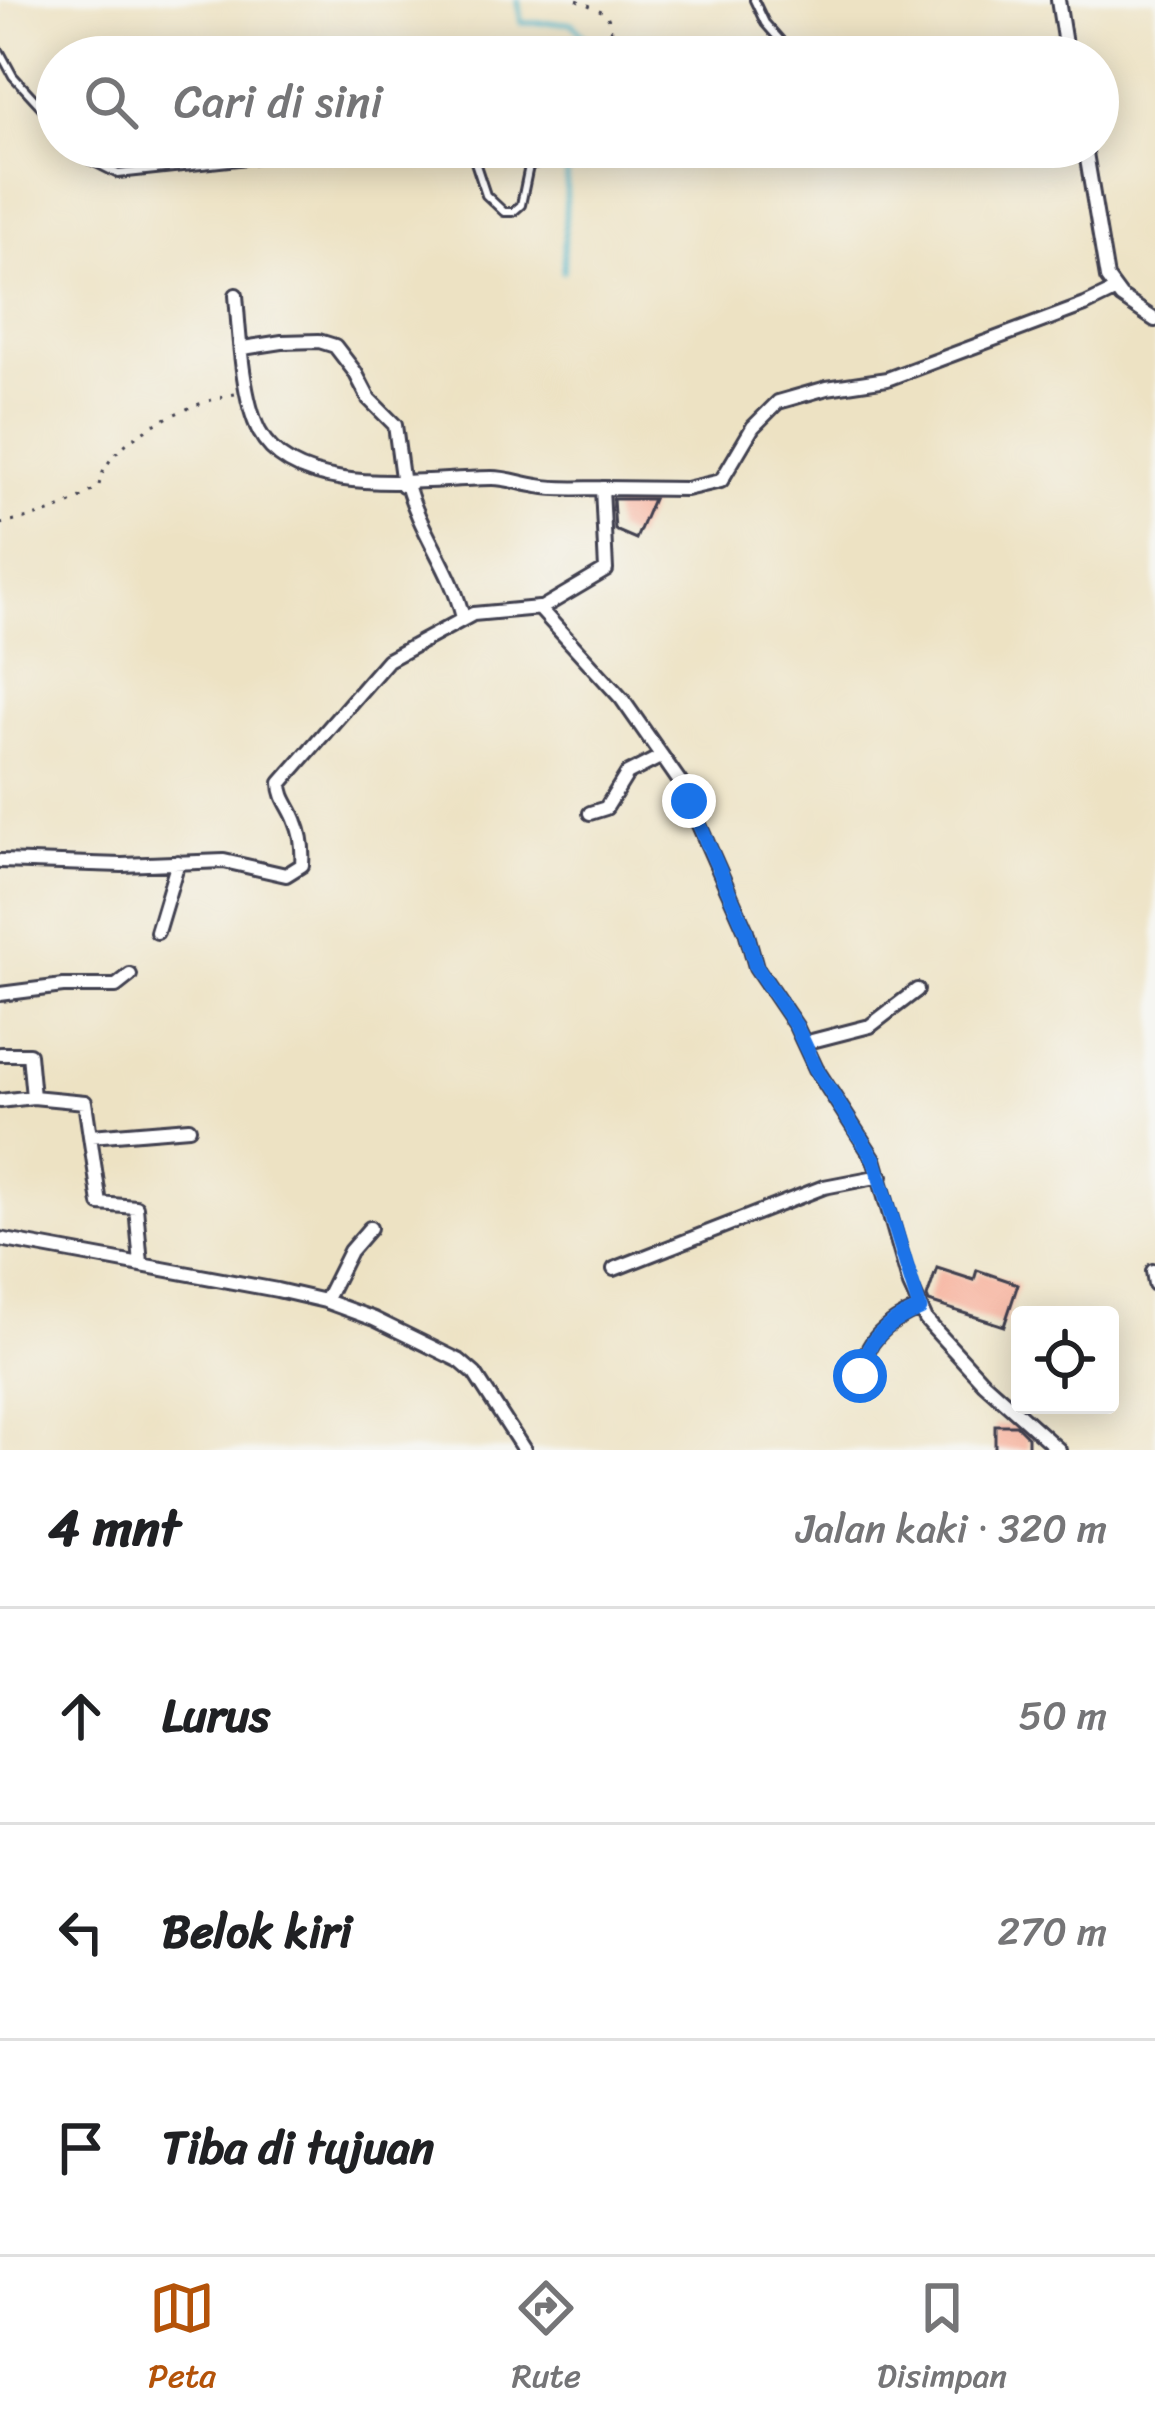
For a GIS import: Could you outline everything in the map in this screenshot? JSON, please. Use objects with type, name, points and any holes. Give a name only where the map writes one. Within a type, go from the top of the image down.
[{"type":"street","points":[[1058,0],[1064,36]]},
{"type":"street","points":[[1089,168],[1107,278],[1114,291],[1155,320]]},
{"type":"street","points":[[236,295],[248,392],[258,430],[281,456],[319,473],[405,485],[487,478],[539,487],[657,490],[721,481],[753,428],[778,402],[887,379],[1114,291]]},
{"type":"street","points":[[243,348],[319,341],[335,346],[356,372],[368,399],[395,425],[405,485],[430,547],[452,577],[463,618]]},
{"type":"street","points":[[0,861],[224,861],[286,874],[297,872],[302,866],[302,844],[281,783],[388,659],[463,618],[488,610],[540,609],[607,569],[602,488]]},
{"type":"street","points":[[540,609],[622,699],[689,801],[746,931],[756,967],[865,1141],[881,1176],[920,1309],[932,1329],[1059,1450]]},
{"type":"street","points":[[590,813],[606,808],[627,774],[662,756]]},
{"type":"street","points":[[157,932],[178,862]]},
{"type":"street","points":[[0,994],[63,986],[116,986],[130,974]]},
{"type":"street","points":[[804,1043],[870,1026],[917,990]]},
{"type":"street","points":[[0,1054],[29,1054],[33,1097]]},
{"type":"street","points":[[0,1101],[33,1097],[86,1102],[100,1204],[136,1207],[141,1264]]},
{"type":"street","points":[[91,1136],[189,1128]]},
{"type":"street","points":[[614,1269],[824,1187],[881,1176]]},
{"type":"street","points":[[325,1300],[350,1251],[370,1228]]},
{"type":"street","points":[[0,1239],[325,1300],[460,1361],[491,1395],[524,1450]]},
{"type":"street","points":[[860,1376],[870,1344],[891,1323],[920,1309]]},
{"type":"lane","points":[[754,0],[776,36]]},
{"type":"lane","points":[[0,52],[13,76],[36,101]]},
{"type":"lane","points":[[102,168],[118,174],[173,168]]},
{"type":"lane","points":[[477,168],[486,195],[504,212],[514,212],[521,205],[529,168]]},
{"type":"path","points":[[577,0],[606,13],[610,36]]},
{"type":"path","points":[[0,524],[45,516],[69,506],[99,486],[103,468],[158,421],[202,400],[248,392]]},
{"type":"building","points":[[613,499],[653,499],[636,539],[615,530]]},
{"type":"building","points":[[937,1268],[974,1280],[977,1270],[1018,1284],[1004,1326],[929,1302]]},
{"type":"building","points":[[995,1425],[1016,1425],[1028,1437],[1028,1450],[995,1450]]},
{"type":"waterway","points":[[518,0],[521,23],[572,23],[585,36]]},
{"type":"waterway","points":[[563,272],[567,168]]},
{"type":"route","points":[[689,801],[746,931],[756,967],[865,1141],[881,1176],[920,1309],[891,1323],[870,1344],[860,1376]]}]
